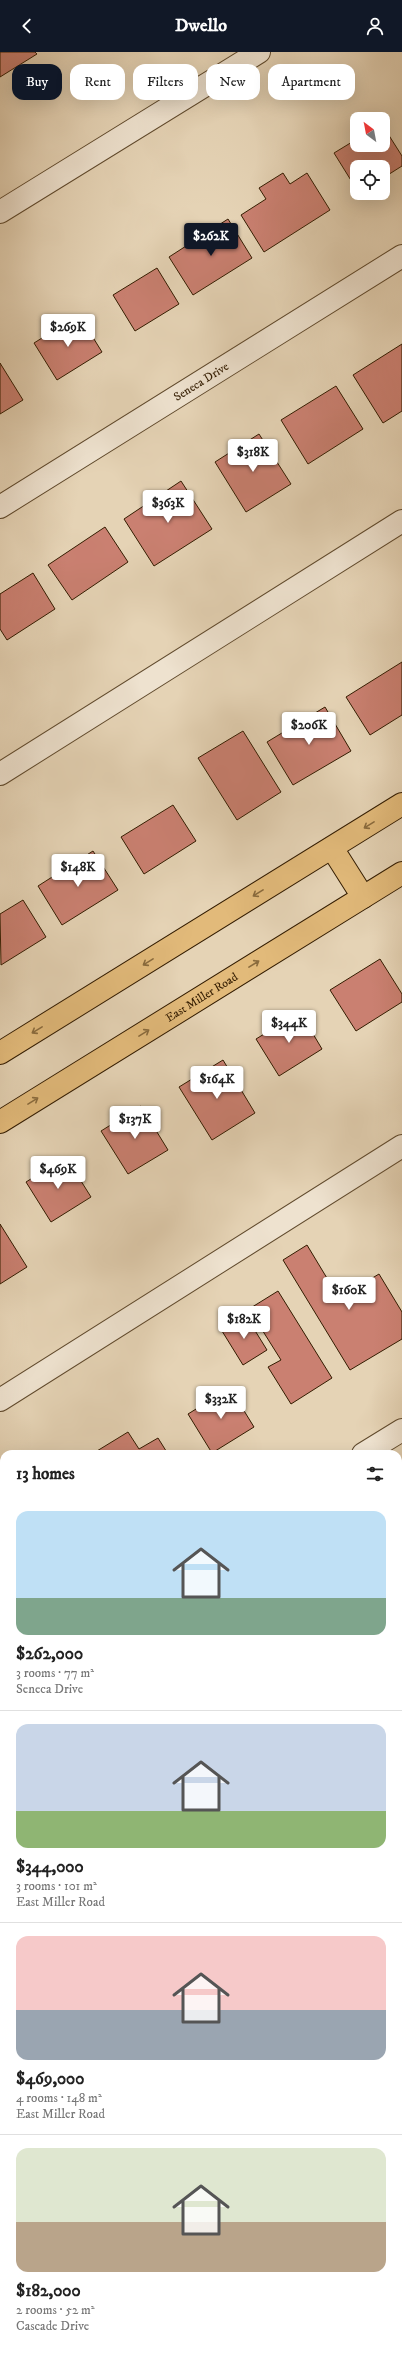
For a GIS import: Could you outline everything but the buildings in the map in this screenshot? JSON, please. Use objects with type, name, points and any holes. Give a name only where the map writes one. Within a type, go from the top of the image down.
[{"type":"main road","points":[[0,1053],[402,804]]},
{"type":"main road","points":[[332,848],[363,897]]},
{"type":"main road","name":"East Miller Road","points":[[0,1122],[402,873]]},
{"type":"street","points":[[0,212],[259,52]]},
{"type":"street","name":"Seneca Drive","points":[[0,507],[402,256]]},
{"type":"street","points":[[0,774],[402,520]]},
{"type":"street","points":[[0,1400],[402,1146]]},
{"type":"street","points":[[370,1450],[402,1430]]}]
